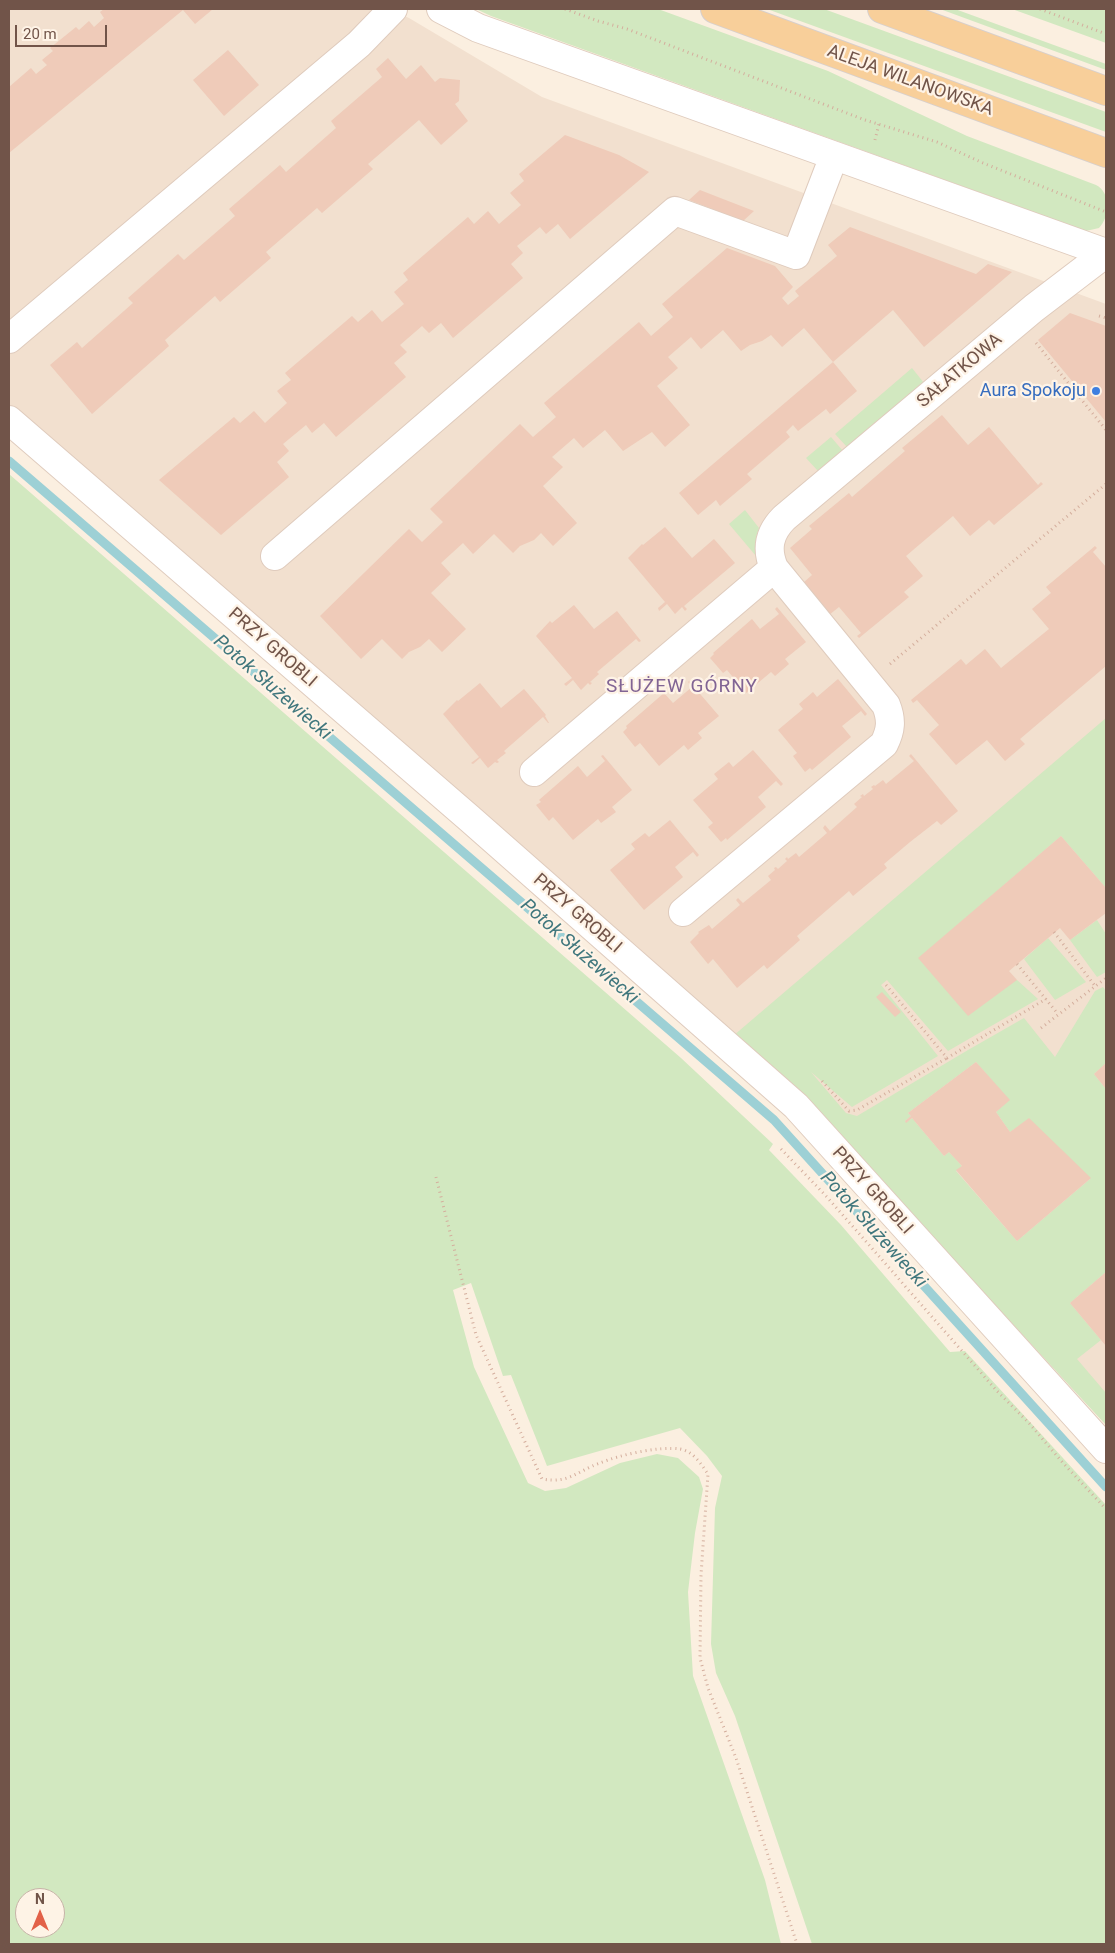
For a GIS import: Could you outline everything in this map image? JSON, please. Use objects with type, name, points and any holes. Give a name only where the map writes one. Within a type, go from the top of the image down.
[{"type":"main road","name":"ALEJA WILANOWSKA","points":[[714,9],[1106,153]]},
{"type":"main road","points":[[882,9],[1106,91]]},
{"type":"street","points":[[9,339],[359,44],[393,9]]},
{"type":"street","points":[[441,9],[478,28],[1106,253]]},
{"type":"street","points":[[275,556],[675,211],[791,260],[834,156]]},
{"type":"street","name":"SAŁATKOWA","points":[[774,568],[769,557],[769,546],[771,536],[776,527],[1018,321],[1106,253]]},
{"type":"street","name":"PRZY GROBLI","points":[[9,420],[469,818],[796,1106],[1106,1449]]},
{"type":"street","points":[[534,772],[774,568],[886,705],[891,718],[889,734],[884,744],[683,912]]},
{"type":"path","points":[[565,9],[653,38],[865,120],[937,142],[983,163],[1106,212]]},
{"type":"path","points":[[1040,9],[1106,34]]},
{"type":"path","points":[[1099,316],[1106,318]]},
{"type":"path","points":[[1018,321],[1106,430]]},
{"type":"path","points":[[868,682],[1106,484]]},
{"type":"path","points":[[1054,932],[1095,986]]},
{"type":"path","points":[[1016,964],[1058,1014]]},
{"type":"path","points":[[1041,1028],[1106,979]]},
{"type":"path","points":[[886,984],[947,1058]]},
{"type":"path","points":[[822,1082],[849,1111],[857,1110],[1046,999]]},
{"type":"path","points":[[780,1149],[827,1197],[997,1391],[1029,1423],[1106,1509]]},
{"type":"path","points":[[436,1177],[476,1335],[542,1478],[554,1481],[570,1478],[598,1463],[629,1454],[681,1449],[696,1458],[708,1474],[701,1575],[700,1658],[708,1688],[736,1758],[797,1944]]},
{"type":"shaded area","points":[[9,9],[389,9],[409,18],[542,97],[1106,304],[1106,1425],[985,1294],[733,1036],[639,948],[9,410]]},
{"type":"green space","points":[[476,9],[658,9],[828,71],[967,136],[1096,185],[1101,188],[1106,199],[1107,211],[1105,218],[1099,228],[1086,231]]},
{"type":"green space","points":[[767,9],[824,9],[1106,112],[1106,132]]},
{"type":"green space","points":[[940,9],[955,9],[1106,64],[1106,70]]},
{"type":"green space","points":[[1012,9],[1106,9],[1106,43]]},
{"type":"green space","points":[[912,368],[924,383],[847,447],[835,434]]},
{"type":"green space","points":[[831,437],[843,451],[818,471],[806,458]]},
{"type":"green space","points":[[9,474],[681,1058],[773,1144],[769,1150],[841,1225],[950,1352],[965,1351],[1106,1505],[1106,1944],[812,1944],[735,1716],[716,1673],[711,1644],[715,1508],[722,1476],[707,1456],[680,1428],[547,1466],[511,1375],[503,1376],[471,1283],[453,1290],[474,1367],[528,1483],[545,1491],[566,1488],[620,1463],[657,1454],[678,1458],[699,1477],[703,1489],[695,1533],[688,1592],[693,1676],[765,1880],[781,1944],[9,1944]]},
{"type":"green space","points":[[745,510],[759,528],[756,537],[756,556],[729,524]]},
{"type":"green space","points":[[1106,718],[1106,888],[1061,836],[919,958],[1017,980],[1038,999],[948,1051],[887,980],[881,985],[938,1056],[852,1107],[811,1072],[846,1113],[857,1116],[1024,1018],[1055,1057],[1095,991],[1103,987],[1106,991],[1106,1063],[1094,1074],[1106,1089],[1106,1272],[1070,1303],[1101,1340],[1077,1359],[1106,1393],[1106,1425],[985,1294],[733,1036]],"holes":[[[976,1062],[1009,1100],[996,1112],[1010,1132],[1029,1119],[1090,1179],[1017,1241],[956,1171],[962,1166],[949,1152],[944,1156],[912,1118],[907,1122],[905,1121],[911,1116],[908,1113]]]},
{"type":"green space","points":[[1097,920],[1106,934],[1106,972],[1097,977],[1070,940]]},
{"type":"green space","points":[[1048,938],[1086,982],[1055,1000],[1024,959]]},
{"type":"building","points":[[104,9],[213,9],[195,24],[183,10],[9,153],[9,87],[31,68],[36,74],[47,65],[42,60],[53,51],[50,48],[76,27],[79,30],[89,21],[94,27],[104,18],[100,12]]},
{"type":"building","points":[[228,50],[259,85],[224,116],[193,80]]},
{"type":"building","points":[[388,58],[406,79],[421,65],[435,82],[440,78],[460,80],[459,101],[455,104],[468,121],[441,145],[419,120],[368,164],[373,169],[322,213],[317,208],[266,252],[271,258],[220,302],[215,296],[165,340],[169,346],[92,414],[50,365],[77,342],[82,348],[133,303],[128,298],[178,254],[184,260],[235,216],[229,209],[280,165],[286,172],[336,128],[331,121],[382,77],[376,69]]},
{"type":"building","points":[[565,135],[619,155],[649,172],[570,239],[558,224],[546,234],[540,227],[517,246],[523,253],[511,264],[523,278],[453,338],[441,323],[429,333],[422,326],[400,345],[407,352],[394,363],[406,377],[336,437],[324,423],[312,433],[306,425],[283,444],[289,451],[277,462],[289,477],[221,535],[159,480],[234,417],[240,423],[254,411],[265,423],[287,403],[277,391],[291,380],[285,373],[352,316],[358,322],[372,310],[382,322],[404,304],[394,292],[408,280],[403,273],[468,217],[474,224],[488,211],[499,224],[521,205],[510,193],[524,181],[519,174]]},
{"type":"building","points":[[700,190],[754,211],[743,221],[689,200]]},
{"type":"building","points":[[850,227],[976,274],[988,264],[1012,272],[924,347],[893,310],[833,362],[804,328],[782,347],[771,335],[741,351],[723,330],[701,349],[691,337],[668,357],[678,368],[657,386],[690,425],[665,447],[652,432],[623,451],[605,430],[583,448],[574,438],[552,457],[563,467],[543,486],[577,523],[553,546],[541,533],[534,540],[520,546],[513,553],[494,534],[473,554],[463,543],[441,563],[451,574],[431,593],[466,629],[442,652],[429,639],[402,659],[382,639],[361,659],[320,616],[409,529],[422,542],[443,522],[430,509],[520,424],[533,437],[556,417],[544,403],[639,322],[651,336],[673,317],[662,304],[727,248],[775,266],[793,287],[782,298],[788,305],[799,296],[795,291],[837,256],[828,245]]},
{"type":"building","points":[[1070,313],[1106,326],[1106,422],[1038,340]]},
{"type":"building","points":[[833,362],[857,391],[830,414],[826,409],[798,431],[793,425],[786,432],[790,437],[747,474],[752,479],[720,506],[716,500],[698,515],[679,493]]},
{"type":"building","points":[[942,415],[968,445],[989,427],[1038,485],[1041,482],[1043,484],[994,525],[989,520],[970,536],[953,516],[906,556],[923,576],[904,592],[909,597],[859,638],[857,636],[861,633],[839,607],[829,615],[803,583],[812,575],[790,548],[812,529],[809,526],[849,493],[852,497],[905,451],[902,448]]},
{"type":"building","points":[[665,527],[692,558],[714,539],[735,563],[684,606],[687,609],[685,611],[682,607],[675,614],[667,604],[659,611],[658,608],[665,602],[628,558],[642,544]]},
{"type":"building","points":[[1095,546],[1097,548],[1093,552],[1106,567],[1106,666],[1020,739],[1025,744],[1005,761],[987,740],[956,765],[929,734],[939,725],[917,700],[913,703],[911,700],[961,659],[966,665],[985,649],[1001,668],[1049,629],[1032,609],[1051,593],[1046,587]]},
{"type":"building","points":[[574,605],[594,629],[617,611],[641,641],[639,642],[636,639],[597,672],[599,674],[590,682],[592,683],[590,685],[588,683],[581,690],[573,680],[566,686],[564,684],[572,678],[536,636],[550,621],[552,623]]},
{"type":"building","points":[[777,607],[806,642],[785,659],[789,664],[775,676],[771,672],[746,693],[727,670],[723,673],[710,658],[713,653],[752,619],[760,629],[779,614],[775,609]]},
{"type":"building","points":[[838,679],[867,714],[865,716],[861,711],[842,726],[851,737],[812,770],[810,768],[805,772],[793,756],[797,753],[778,730],[803,709],[799,704],[813,692],[817,697]]},
{"type":"building","points":[[689,681],[719,716],[698,733],[702,738],[688,750],[684,745],[659,766],[640,743],[635,747],[623,732],[627,728],[626,726],[664,693],[673,703],[692,687]]},
{"type":"building","points":[[480,683],[501,708],[524,689],[546,715],[549,723],[543,717],[504,751],[506,753],[497,760],[499,762],[495,762],[488,768],[480,758],[473,764],[471,763],[479,757],[443,714],[457,700]]},
{"type":"building","points":[[753,750],[783,784],[781,786],[776,781],[758,797],[766,807],[727,840],[726,838],[721,842],[708,827],[713,823],[693,800],[718,779],[714,774],[729,762],[733,767]]},
{"type":"building","points":[[911,754],[958,811],[941,825],[937,821],[910,842],[884,864],[887,868],[853,896],[849,891],[797,936],[800,940],[767,969],[764,965],[737,988],[713,959],[708,964],[690,942],[698,932],[709,925],[712,929],[740,905],[736,900],[738,898],[743,903],[771,880],[768,876],[775,870],[774,868],[778,869],[787,861],[785,859],[787,857],[788,859],[796,853],[799,857],[827,833],[823,828],[825,825],[830,831],[857,807],[854,804],[862,797],[860,796],[863,794],[864,796],[873,789],[871,787],[883,780],[886,784],[914,761],[909,756]]},
{"type":"building","points":[[603,755],[632,790],[612,807],[616,812],[601,823],[598,819],[573,840],[553,817],[549,821],[536,805],[541,802],[539,800],[578,766],[587,777],[605,761],[601,756]]},
{"type":"building","points":[[670,820],[699,855],[697,857],[693,852],[675,867],[683,877],[644,910],[610,870],[635,849],[631,844],[645,833],[649,837]]},
{"type":"building","points":[[1061,836],[1106,888],[1106,913],[1070,940],[1060,928],[1009,971],[1017,980],[968,1016],[918,958]]},
{"type":"building","points":[[882,992],[901,1012],[895,1017],[876,997]]},
{"type":"building","points":[[976,1062],[1010,1100],[996,1112],[1010,1132],[1029,1118],[1091,1178],[1017,1241],[956,1170],[962,1166],[949,1152],[944,1156],[912,1118],[906,1123],[905,1121],[911,1116],[908,1113]]},
{"type":"building","points":[[1106,1063],[1106,1089],[1094,1074]]},
{"type":"building","points":[[1106,1272],[1106,1346],[1070,1303]]},
{"type":"waterway","name":"Potok Służewiecki","points":[[9,461],[774,1120],[1106,1487]]},
{"type":"place","name":"Aura Spokoju","points":[[1096,391]]},
{"type":"district","name":"SŁUŻEW GÓRNY","points":[[682,687]]}]
